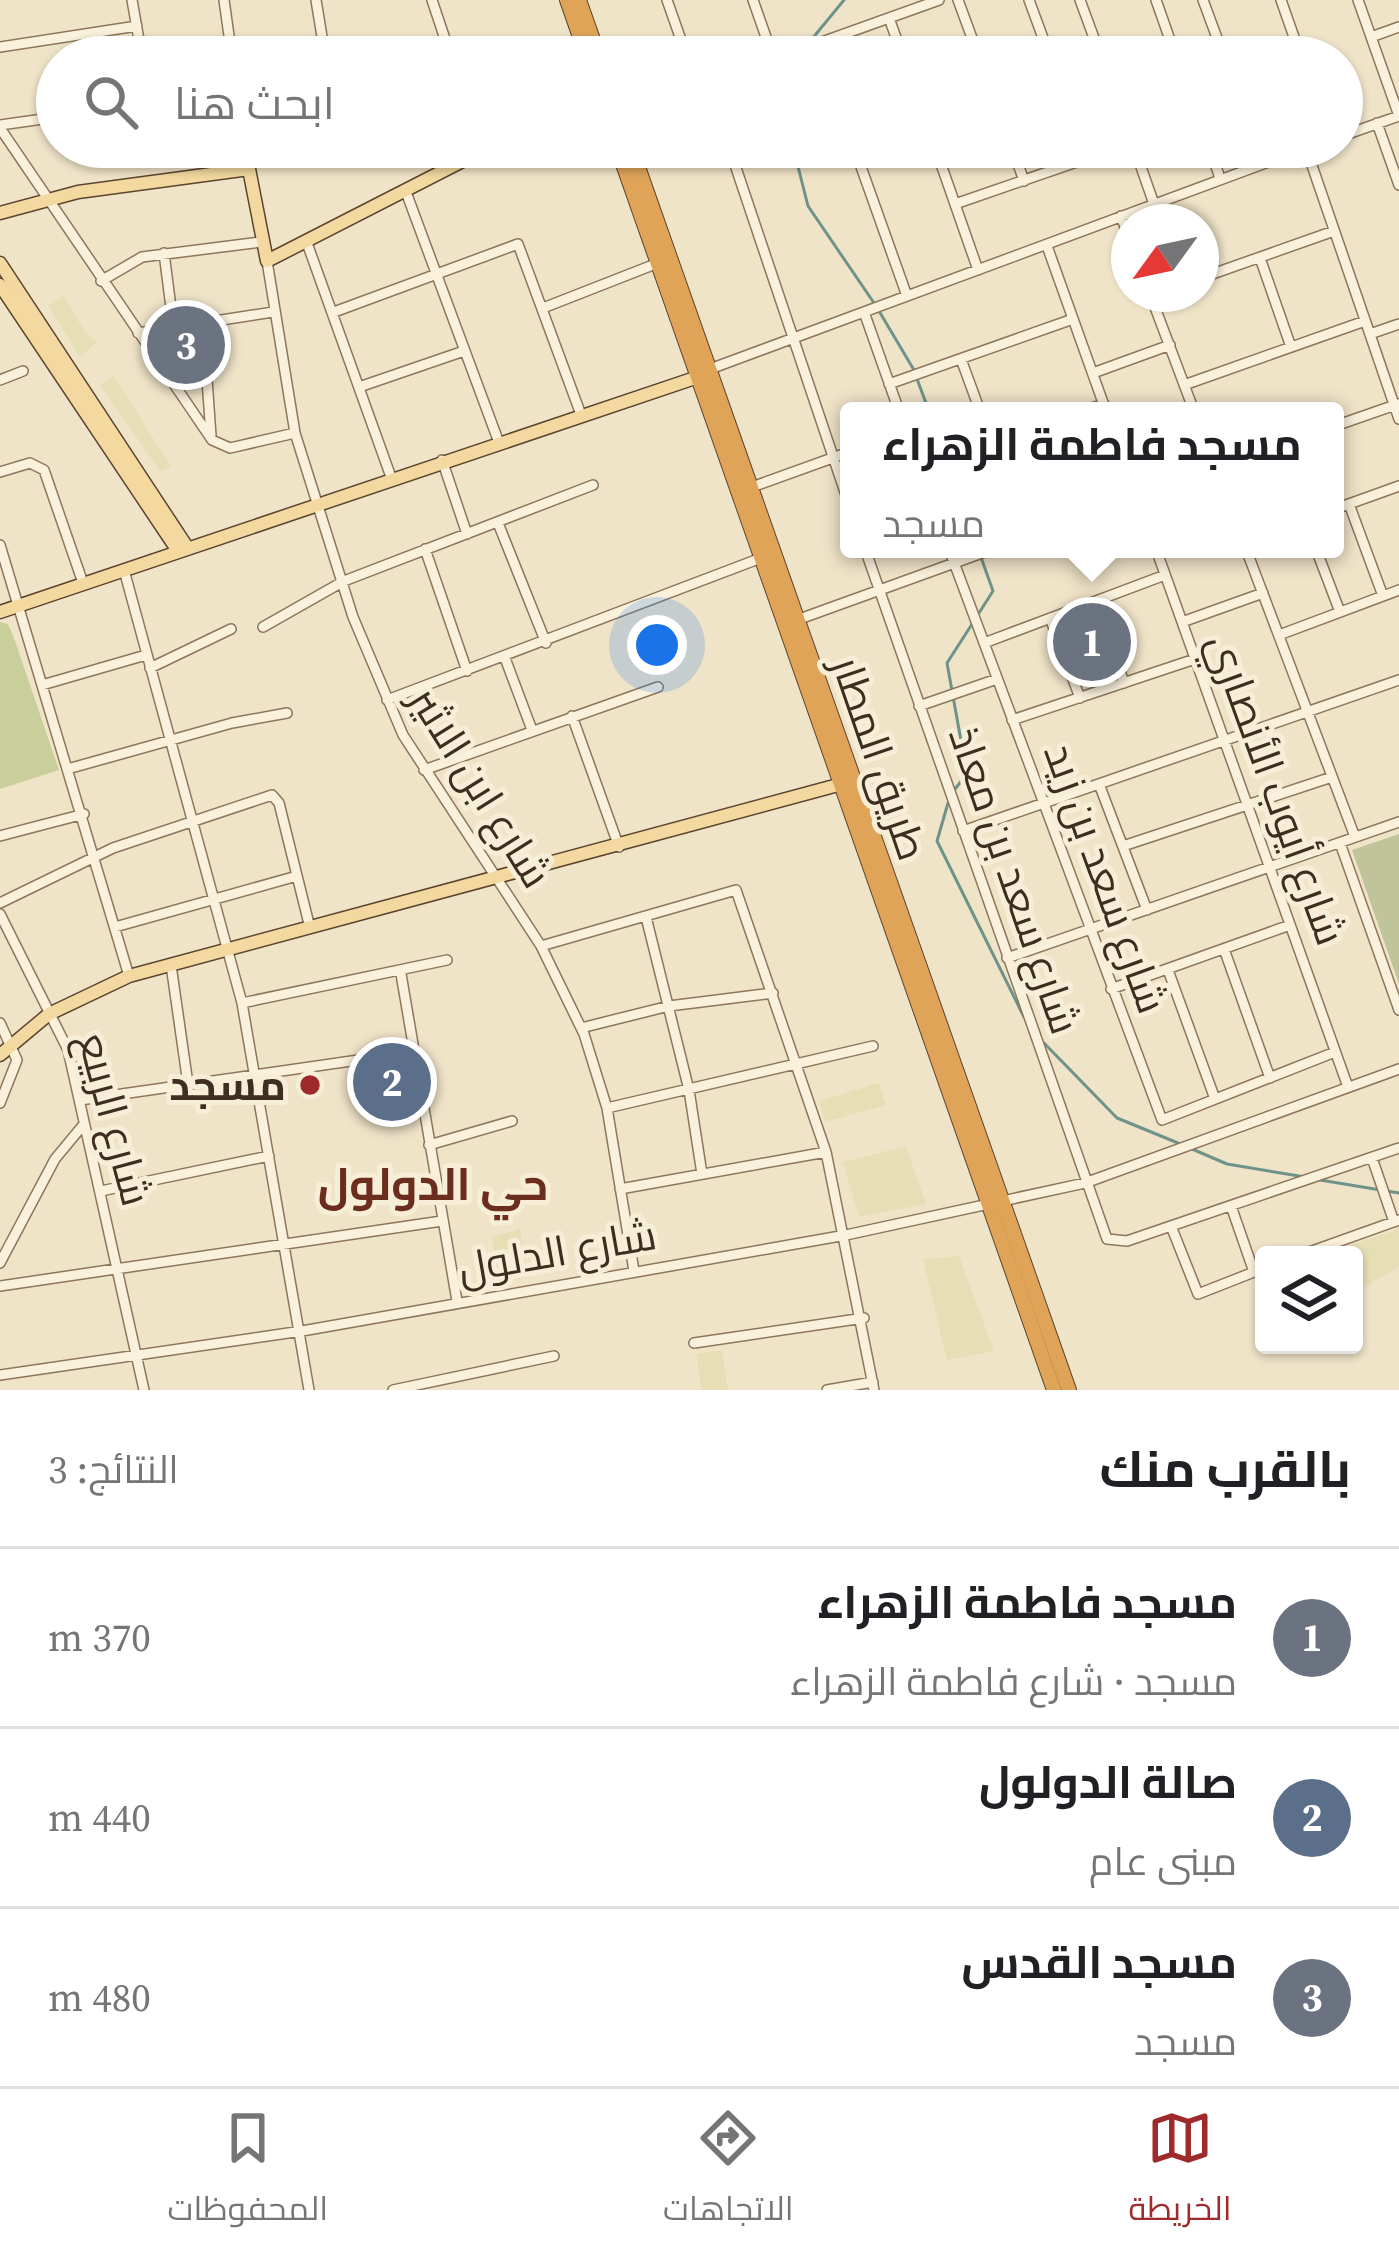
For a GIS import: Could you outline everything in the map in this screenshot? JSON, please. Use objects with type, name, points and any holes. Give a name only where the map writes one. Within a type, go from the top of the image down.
[{"type":"highway","points":[[567,0],[580,36]]},
{"type":"highway","points":[[579,0],[592,36]]},
{"type":"highway","name":"طريق المطار","points":[[624,168],[658,263],[752,487],[838,785],[991,1200],[1069,1390]]},
{"type":"highway","name":"طريق المطار","points":[[639,168],[761,558],[790,622],[1054,1390]]},
{"type":"main road","points":[[0,212],[249,169],[267,261],[449,168]]},
{"type":"main road","points":[[0,263],[183,549]]},
{"type":"main road","points":[[0,285],[183,549]]},
{"type":"main road","points":[[0,612],[580,412],[705,374]]},
{"type":"main road","points":[[0,1055],[49,1014],[129,976],[620,848],[838,785]]},
{"type":"street","points":[[132,0],[139,36]]},
{"type":"street","points":[[224,0],[229,36]]},
{"type":"street","points":[[316,0],[322,36]]},
{"type":"street","points":[[432,0],[445,36]]},
{"type":"street","points":[[667,0],[680,36]]},
{"type":"street","points":[[753,0],[768,36]]},
{"type":"street","points":[[842,36],[939,0]]},
{"type":"street","points":[[958,0],[971,36]]},
{"type":"street","points":[[1029,0],[1042,36]]},
{"type":"street","points":[[1080,0],[1093,36]]},
{"type":"street","points":[[1203,0],[1216,36]]},
{"type":"street","points":[[1281,0],[1294,36]]},
{"type":"street","points":[[1358,0],[1399,116],[1363,128]]},
{"type":"street","points":[[1158,1],[1169,36]]},
{"type":"street","points":[[889,19],[895,36]]},
{"type":"street","points":[[72,36],[137,26]]},
{"type":"street","points":[[1371,37],[1399,27]]},
{"type":"street","points":[[0,47],[36,41]]},
{"type":"street","points":[[36,120],[0,127],[44,201],[212,440],[230,448],[296,433]]},
{"type":"street","points":[[1377,123],[1399,185]]},
{"type":"street","points":[[736,168],[840,478]]},
{"type":"street","points":[[862,168],[908,296]]},
{"type":"street","points":[[943,168],[978,270]]},
{"type":"street","points":[[1019,168],[1024,181]]},
{"type":"street","points":[[956,204],[1061,168]]},
{"type":"street","points":[[1141,168],[1154,204],[1250,168]]},
{"type":"street","points":[[1216,168],[1220,178]]},
{"type":"street","points":[[1313,168],[1399,418]]},
{"type":"street","points":[[406,191],[498,440]]},
{"type":"street","points":[[705,374],[1111,220]]},
{"type":"street","points":[[1219,272],[1334,232]]},
{"type":"street","points":[[100,280],[132,260],[261,242]]},
{"type":"street","points":[[307,243],[391,477]]},
{"type":"street","points":[[334,312],[518,244],[580,412]]},
{"type":"street","points":[[1047,246],[1103,402]]},
{"type":"street","points":[[164,254],[173,323]]},
{"type":"street","points":[[1260,258],[1291,347]]},
{"type":"street","name":"شارع ابن الاثير","points":[[267,261],[296,433],[352,617],[387,700],[424,770],[541,946],[581,1028],[607,1108],[634,1271]]},
{"type":"street","points":[[543,308],[658,263]]},
{"type":"street","points":[[138,333],[173,323],[273,312]]},
{"type":"street","points":[[864,312],[896,402]]},
{"type":"street","points":[[1158,312],[1191,402]]},
{"type":"street","points":[[889,384],[1073,319]]},
{"type":"street","points":[[1184,385],[1365,321]]},
{"type":"street","points":[[203,322],[212,440]]},
{"type":"street","points":[[1370,334],[1399,324]]},
{"type":"street","points":[[1093,373],[1169,345]]},
{"type":"street","points":[[362,386],[464,352]]},
{"type":"street","points":[[961,359],[977,402]]},
{"type":"street","points":[[0,380],[23,371]]},
{"type":"street","points":[[1344,423],[1396,404]]},
{"type":"street","points":[[752,487],[840,455]]},
{"type":"street","points":[[442,460],[467,535]]},
{"type":"street","points":[[0,472],[30,463],[44,470],[83,583]]},
{"type":"street","points":[[263,627],[344,580],[593,485]]},
{"type":"street","points":[[1344,506],[1399,486]]},
{"type":"street","points":[[1349,504],[1383,596]]},
{"type":"street","points":[[498,523],[546,643]]},
{"type":"street","points":[[0,545],[71,768],[129,976]]},
{"type":"street","points":[[425,549],[467,671]]},
{"type":"street","points":[[387,700],[761,558]]},
{"type":"street","name":"شارع سعد بن معاذ","points":[[868,558],[1102,1233],[1119,1244],[1171,1226]]},
{"type":"street","name":"شارع سعد بن زيد","points":[[953,558],[1162,1120],[1215,1099]]},
{"type":"street","points":[[790,622],[969,558]]},
{"type":"street","name":"شارع أيوب الأنصاري","points":[[1159,558],[1348,1087]]},
{"type":"street","points":[[1250,558],[1355,838]]},
{"type":"street","points":[[1319,558],[1340,612]]},
{"type":"street","points":[[124,570],[242,1003],[309,1390]]},
{"type":"street","points":[[984,643],[1165,575]]},
{"type":"street","points":[[1279,635],[1399,590]]},
{"type":"street","points":[[1182,622],[1263,592]]},
{"type":"street","points":[[1097,601],[1124,683]]},
{"type":"street","points":[[1050,618],[1080,698]]},
{"type":"street","points":[[150,668],[231,629]]},
{"type":"street","points":[[42,685],[146,655]]},
{"type":"street","points":[[505,658],[532,730]]},
{"type":"street","points":[[1012,720],[1195,659]]},
{"type":"street","points":[[919,706],[997,679]]},
{"type":"street","points":[[963,831],[1399,680]]},
{"type":"street","points":[[424,770],[658,687]]},
{"type":"street","points":[[71,768],[287,713]]},
{"type":"street","points":[[572,716],[620,848]]},
{"type":"street","points":[[1123,846],[1333,777]]},
{"type":"street","points":[[1099,784],[1147,910]]},
{"type":"street","points":[[0,903],[96,856],[272,795],[279,803],[310,928]]},
{"type":"street","points":[[0,836],[84,814]]},
{"type":"street","points":[[1007,958],[1399,822]]},
{"type":"street","points":[[1340,843],[1399,1010]]},
{"type":"street","points":[[115,927],[297,876]]},
{"type":"street","points":[[541,946],[736,890],[826,1152],[864,1318],[874,1386],[827,1390]]},
{"type":"street","name":"شارع الربيع","points":[[0,914],[68,1050],[144,1390]]},
{"type":"street","points":[[646,917],[689,1090],[702,1174]]},
{"type":"street","points":[[1111,989],[1290,925]]},
{"type":"street","points":[[1224,949],[1270,1078]]},
{"type":"street","points":[[242,1003],[401,974],[447,960]]},
{"type":"street","points":[[170,964],[188,1084]]},
{"type":"street","points":[[1168,970],[1215,1099],[1335,1052]]},
{"type":"street","points":[[401,974],[457,1301]]},
{"type":"street","points":[[581,1028],[668,1006],[773,993]]},
{"type":"street","points":[[0,1023],[14,1045],[16,1069],[0,1103]]},
{"type":"street","points":[[607,1108],[799,1067],[873,1046]]},
{"type":"street","points":[[80,1100],[414,1052]]},
{"type":"street","name":"شارع الدلول","points":[[0,1375],[302,1331],[846,1235],[1084,1183],[1399,1069]]},
{"type":"street","points":[[430,1145],[512,1121]]},
{"type":"street","points":[[0,1263],[56,1159],[84,1124]]},
{"type":"street","points":[[1255,1272],[1198,1294],[1171,1226],[1399,1148]]},
{"type":"street","points":[[620,1189],[826,1152]]},
{"type":"street","points":[[101,1191],[269,1156]]},
{"type":"street","points":[[1326,1246],[1396,1221],[1372,1158]]},
{"type":"street","points":[[1231,1206],[1255,1261]]},
{"type":"street","points":[[0,1286],[121,1272],[442,1221]]},
{"type":"street","points":[[0,1234],[12,1240]]},
{"type":"street","points":[[694,1343],[864,1318]]},
{"type":"street","points":[[393,1390],[554,1356]]},
{"type":"street","points":[[475,1373],[475,1390]]},
{"type":"shaded area","points":[[64,296],[86,334],[97,342],[80,357],[48,306]]},
{"type":"shaded area","points":[[114,376],[171,467],[160,471],[100,385]]},
{"type":"shaded area","points":[[879,1083],[886,1105],[825,1122],[819,1101]]},
{"type":"shaded area","points":[[906,1146],[926,1204],[859,1217],[843,1162]]},
{"type":"shaded area","points":[[520,1229],[528,1277],[500,1283],[492,1237]]},
{"type":"shaded area","points":[[1399,1229],[1399,1267],[1363,1288],[1363,1246],[1349,1246]]},
{"type":"shaded area","points":[[959,1256],[994,1351],[947,1360],[923,1259]]},
{"type":"shaded area","points":[[722,1350],[728,1390],[702,1390],[696,1354]]},
{"type":"green space","points":[[0,622],[8,624],[14,638],[59,770],[0,789]]},
{"type":"green space","points":[[1399,834],[1399,984],[1352,850]]},
{"type":"waterway","points":[[814,36],[844,0]]},
{"type":"waterway","points":[[798,168],[808,206],[874,303]]},
{"type":"waterway","points":[[879,311],[914,370]]},
{"type":"waterway","points":[[917,379],[926,402]]},
{"type":"waterway","points":[[979,613],[993,591],[981,558]]},
{"type":"waterway","points":[[955,789],[967,774],[947,663],[974,621]]},
{"type":"waterway","points":[[948,803],[937,841],[1024,1017]]},
{"type":"waterway","points":[[1044,1043],[1117,1118],[1178,1143]]},
{"type":"waterway","points":[[1192,1149],[1227,1164],[1305,1177]]},
{"type":"waterway","points":[[1320,1180],[1399,1193]]},
{"type":"place","name":"مسجد القدس","points":[[186,345]]},
{"type":"place","name":"مسجد فاطمة الزهراء","points":[[1092,642]]},
{"type":"place","name":"صالة الدولول","points":[[392,1082]]},
{"type":"place","name":"مسجد","points":[[310,1085]]},
{"type":"district","name":"حي الدولول","points":[[433,1184]]}]
